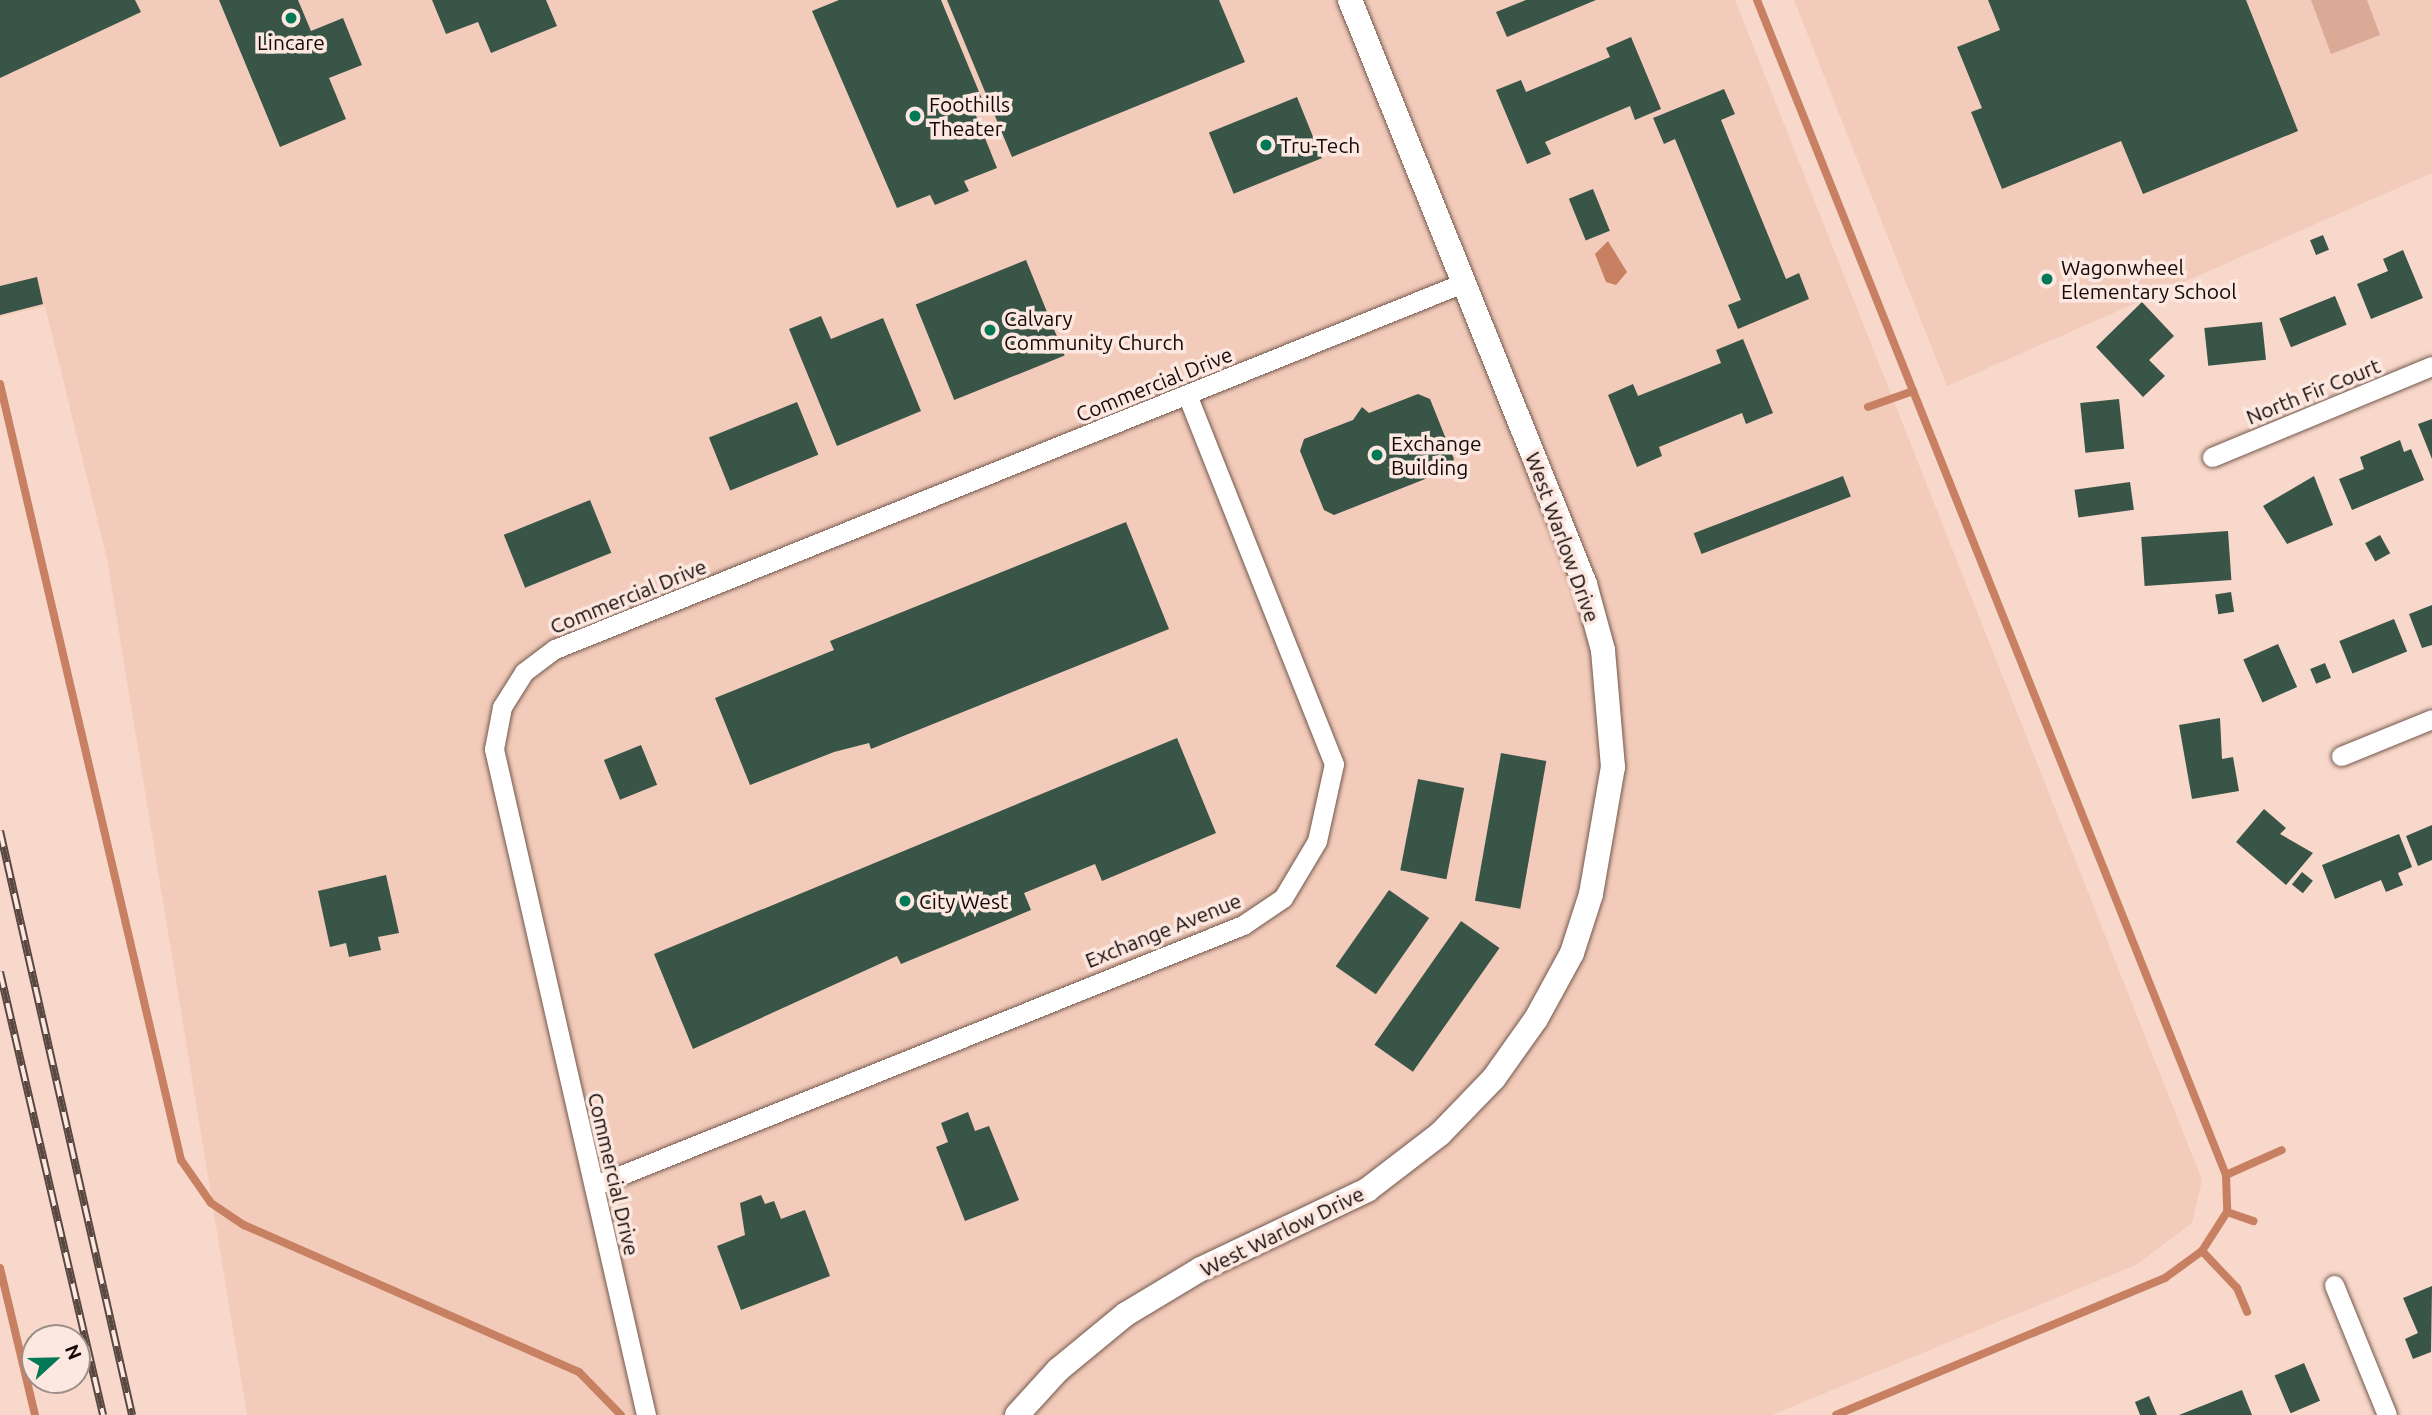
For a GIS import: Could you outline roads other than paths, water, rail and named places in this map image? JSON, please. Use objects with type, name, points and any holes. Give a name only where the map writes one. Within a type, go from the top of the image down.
[{"type":"street","name":"West Warlow Drive","points":[[1017,1415],[1058,1370],[1126,1314],[1201,1269],[1367,1190],[1440,1134],[1494,1078],[1572,953],[1591,894],[1613,767],[1603,650],[1585,584],[1350,0]]},
{"type":"street","name":"Commercial Drive","points":[[646,1415],[494,749],[502,707],[524,672],[555,649],[1465,282]]},
{"type":"street","name":"North Fir Court","points":[[2212,457],[2432,366]]},
{"type":"street","name":"Exchange Avenue","points":[[594,1186],[1243,925],[1283,898],[1317,841],[1334,764],[1187,395]]},
{"type":"street","points":[[2341,756],[2432,719]]},
{"type":"street","points":[[2334,1284],[2387,1415]]},
{"type":"waterway","points":[[1757,0],[2226,1175],[2227,1212],[2202,1251],[2165,1278],[1836,1415]]},
{"type":"waterway","points":[[0,384],[181,1160],[211,1203],[244,1225],[579,1372],[621,1415]]},
{"type":"waterway","points":[[1868,407],[1913,391]]},
{"type":"waterway","points":[[2226,1175],[2282,1150]]},
{"type":"waterway","points":[[2227,1212],[2253,1221]]},
{"type":"waterway","points":[[2202,1251],[2237,1288],[2247,1312]]},
{"type":"waterway","points":[[0,1268],[35,1415]]},
{"type":"railway","points":[[0,831],[132,1415]]},
{"type":"railway","points":[[0,972],[103,1415]]},
{"type":"place","name":"Lincare","points":[[291,18]]},
{"type":"place","name":"Foothills Theater","points":[[915,116]]},
{"type":"place","name":"Tru-Tech","points":[[1266,145]]},
{"type":"place","name":"Wagonwheel Elementary School","points":[[2047,279]]},
{"type":"place","name":"Calvary Community Church","points":[[990,330]]},
{"type":"place","name":"Exchange Building","points":[[1377,455]]},
{"type":"place","name":"City West","points":[[905,901]]}]
